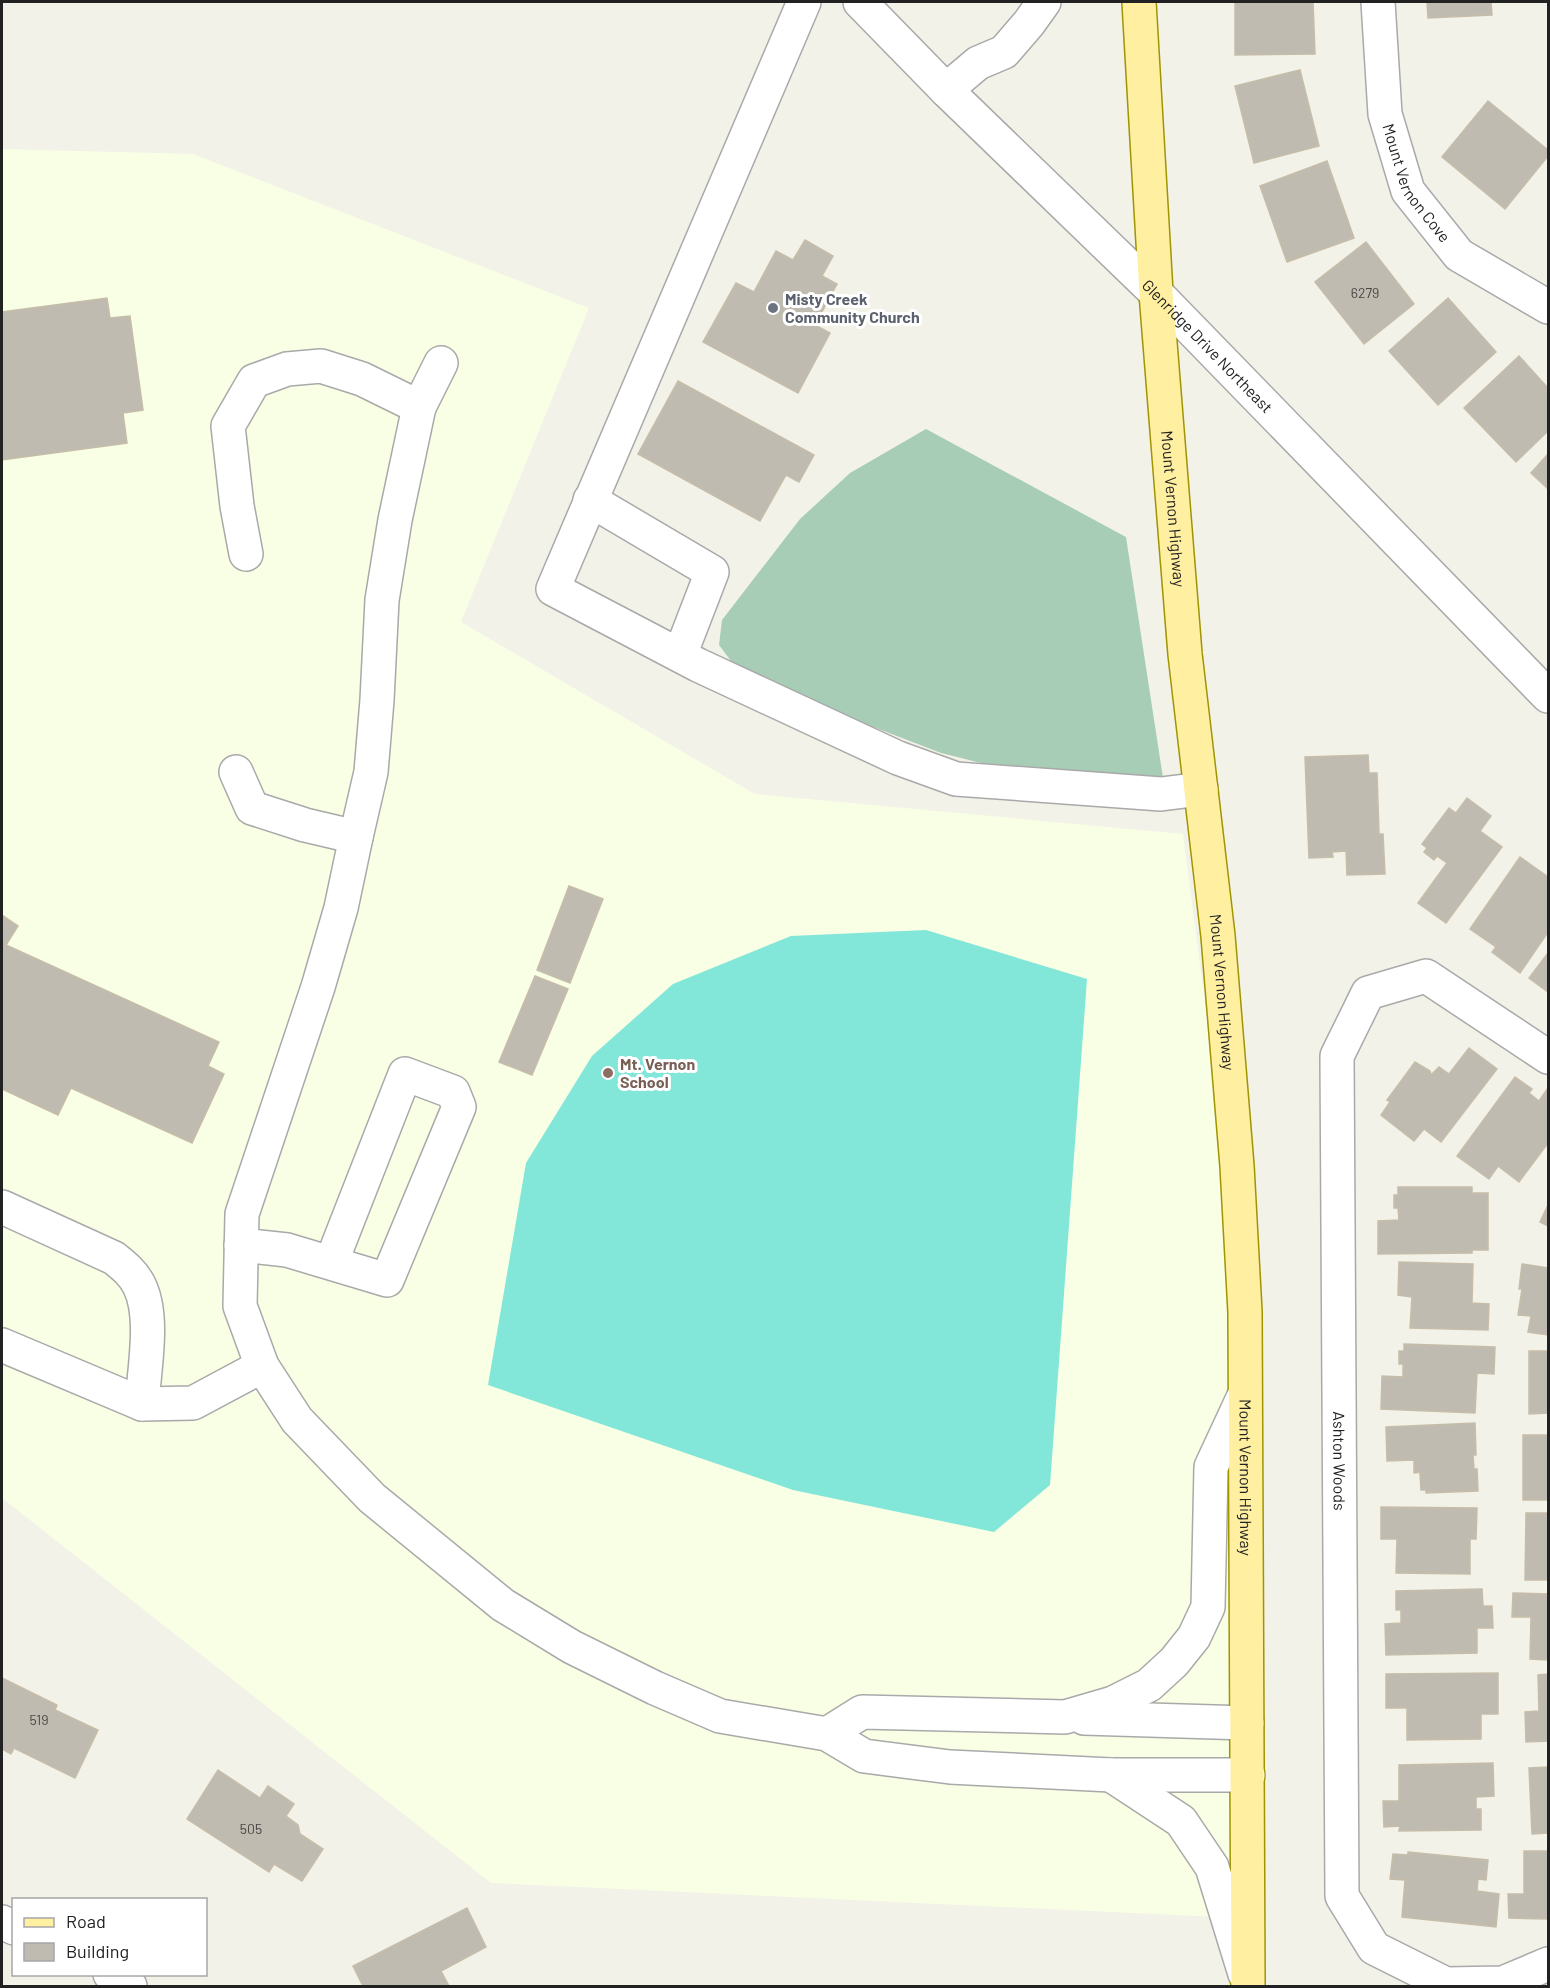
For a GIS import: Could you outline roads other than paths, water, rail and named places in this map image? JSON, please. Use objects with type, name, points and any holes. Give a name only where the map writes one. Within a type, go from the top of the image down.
[{"type":"main road","name":"Mount Vernon Highway","points":[[1139,2],[1156,293],[1185,654],[1218,936],[1237,1166],[1245,1312],[1248,1985]]},
{"type":"street","points":[[804,2],[553,589],[680,655],[898,758],[956,779],[1161,794],[1201,789]]},
{"type":"street","name":"Glenridge Drive Northeast","points":[[860,2],[946,90],[1156,293],[1548,696]]},
{"type":"street","points":[[946,90],[978,63],[1004,52],[1017,39],[1044,2]]},
{"type":"street","name":"Mount Vernon Cove","points":[[1378,2],[1384,114],[1408,191],[1459,255],[1548,307]]},
{"type":"street","points":[[441,363],[418,407],[395,520],[382,600],[371,772],[341,909],[318,987],[242,1214],[240,1306],[262,1366],[297,1420],[372,1498],[503,1605],[572,1647],[655,1688],[720,1716],[827,1734],[864,1756],[950,1767],[1112,1775],[1248,1775]]},
{"type":"street","points":[[246,554],[237,506],[228,426],[254,381],[286,369],[321,366],[362,379],[418,407]]},
{"type":"street","points":[[590,500],[712,572],[680,655]]},
{"type":"street","points":[[236,772],[252,808],[305,825],[356,837]]},
{"type":"street","name":"Ashton Woods","points":[[1548,1057],[1426,975],[1368,993],[1337,1056],[1342,1896],[1374,1947],[1446,1984],[1503,1983],[1548,1964]]},
{"type":"street","points":[[241,1245],[287,1250],[330,1263],[387,1280],[459,1107],[453,1092],[405,1074],[330,1263]]},
{"type":"street","points":[[2,1207],[114,1258],[129,1270],[140,1286],[146,1310],[142,1404]]},
{"type":"street","points":[[2,1345],[142,1404],[193,1402],[262,1366]]},
{"type":"street","points":[[1065,1717],[1113,1703],[1149,1684],[1174,1662],[1194,1637],[1208,1607],[1211,1467],[1244,1396]]},
{"type":"street","points":[[827,1734],[862,1712],[1247,1723]]},
{"type":"street","points":[[1112,1775],[1181,1821],[1212,1867],[1248,1985]]},
{"type":"street","points":[[113,1976],[130,1986]]},
{"type":"place","name":"Misty Creek Community Church","points":[[773,308]]},
{"type":"place","name":"Mt. Vernon School","points":[[608,1073]]}]
